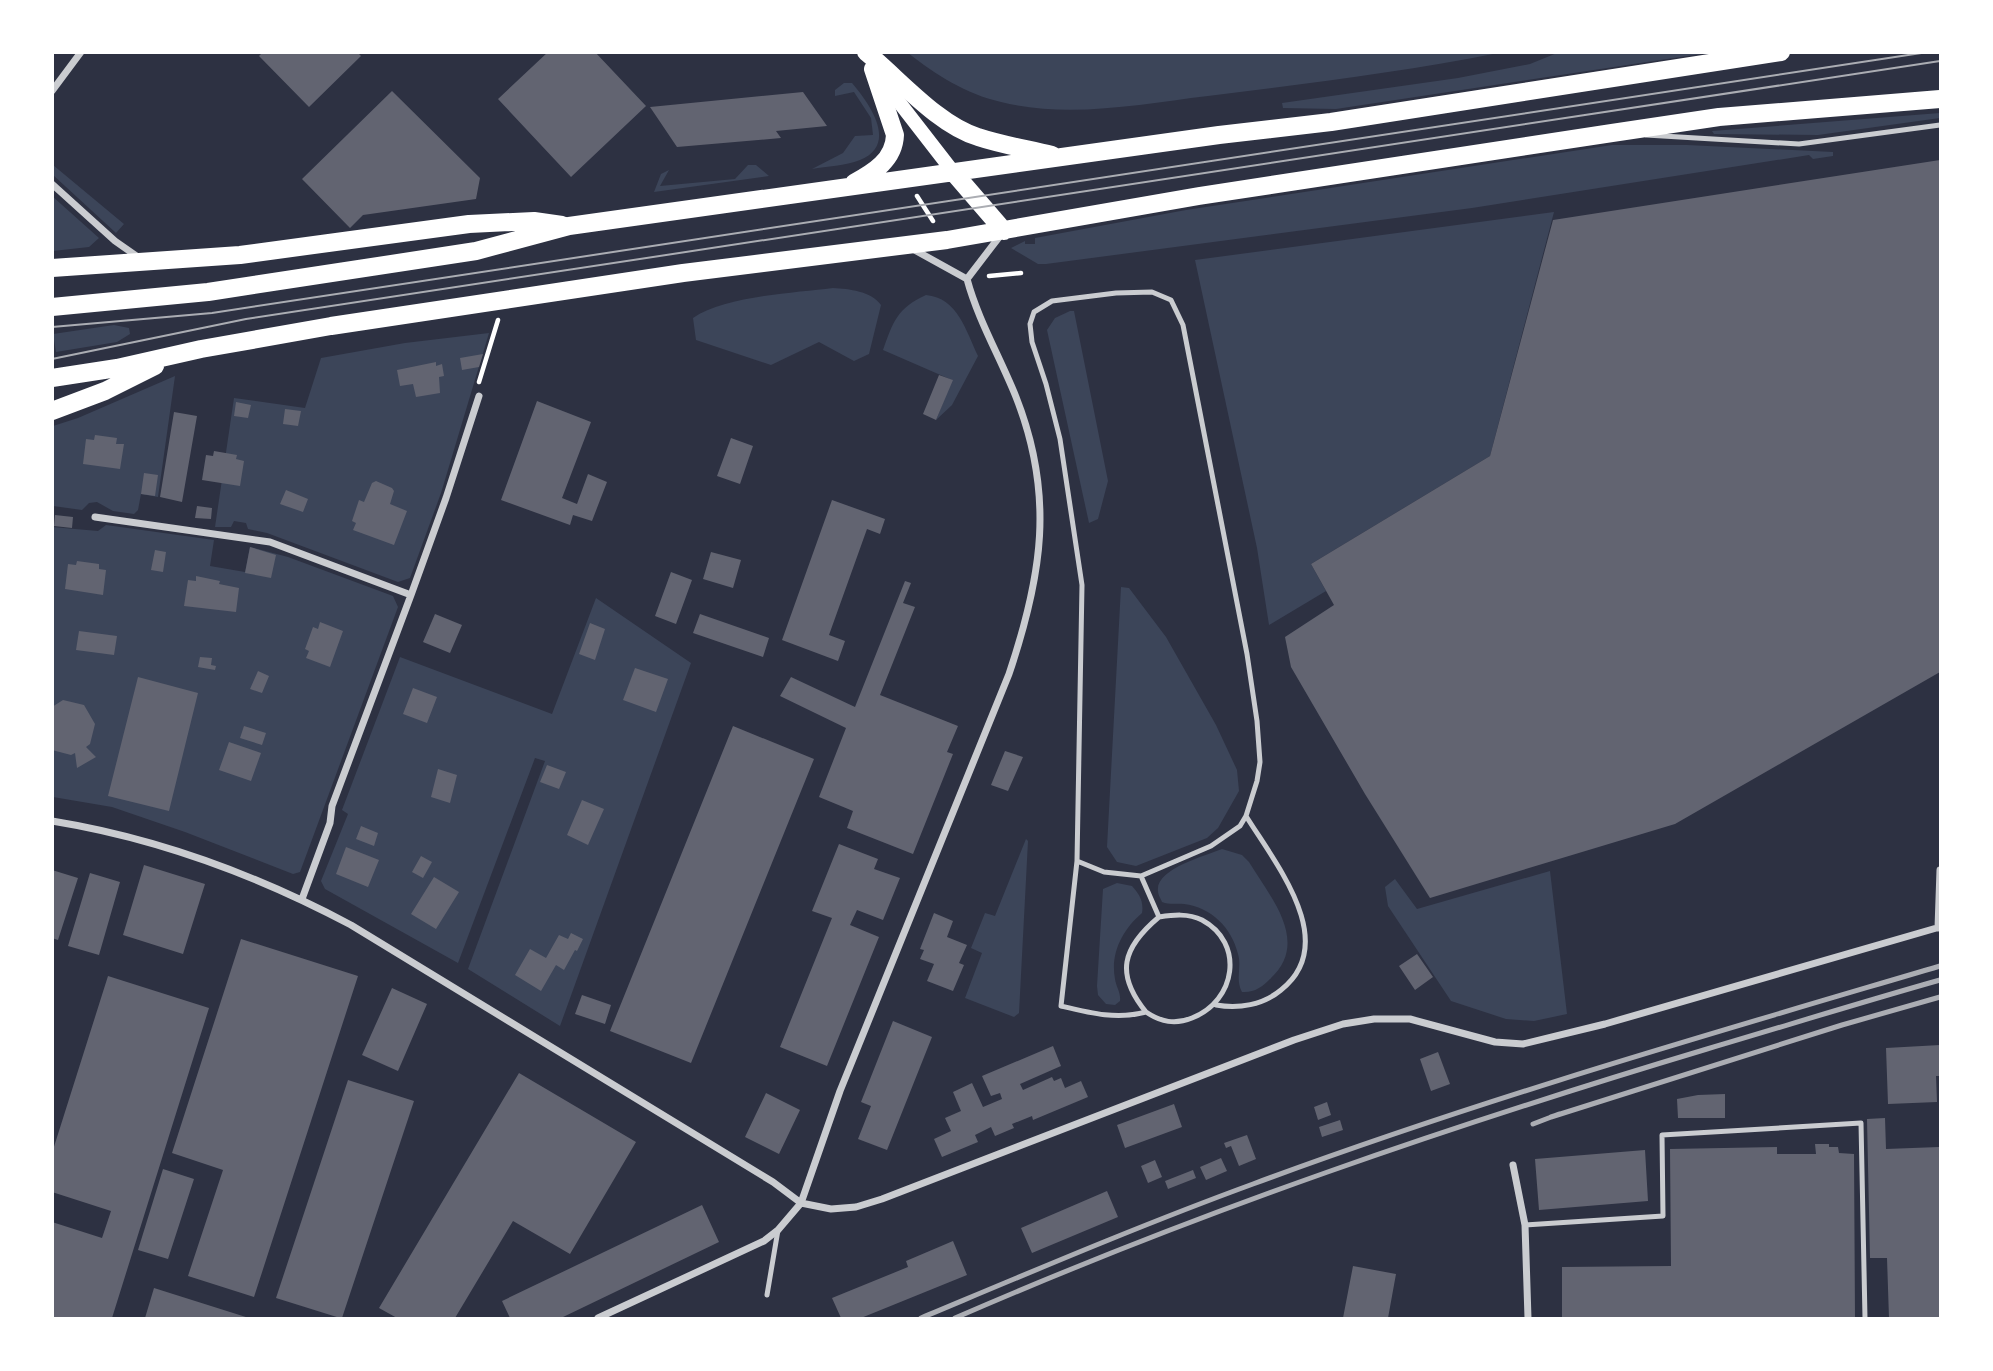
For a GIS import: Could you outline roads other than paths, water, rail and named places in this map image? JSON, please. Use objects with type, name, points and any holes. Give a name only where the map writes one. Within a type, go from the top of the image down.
[{"type":"main road","points":[[860,52],[954,173],[1004,231]]},
{"type":"main road","points":[[52,307],[208,292],[476,251],[569,226],[1219,135],[1331,122],[1782,52]]},
{"type":"main road","points":[[869,61],[935,111],[977,137],[1062,158]]},
{"type":"main road","points":[[847,188],[884,163],[894,144],[895,135],[869,61]]},
{"type":"main road","points":[[52,378],[331,326],[683,272],[947,240],[1199,196],[1612,132],[1719,117],[1941,99]]},
{"type":"main road","points":[[52,268],[240,255],[469,224],[534,221],[569,226]]},
{"type":"main road","points":[[52,411],[105,391],[181,354]]},
{"type":"street","points":[[52,91],[81,52]]},
{"type":"street","points":[[52,184],[115,241],[145,262]]},
{"type":"street","points":[[967,279],[1004,231]]},
{"type":"street","points":[[598,1318],[764,1241],[778,1230],[801,1203],[840,1091],[1009,674],[1027,621],[1040,552],[1041,522],[1038,482],[1031,446],[1016,398],[974,303],[967,279],[907,246]]},
{"type":"street","points":[[302,899],[330,823],[332,806],[446,498],[479,396]]},
{"type":"street","points":[[95,517],[270,542],[411,595]]},
{"type":"street","points":[[52,821],[92,827],[161,845],[237,871],[302,899],[351,925],[774,1182],[801,1203],[840,1210],[881,1199],[1294,1040],[1343,1024],[1374,1019],[1410,1018],[1509,1044],[1537,1041],[1939,928],[1941,870]]},
{"type":"street","points":[[1513,1165],[1525,1225],[1528,1318]]},
{"type":"lane","points":[[1612,132],[1799,144],[1941,125]]},
{"type":"lane","points":[[1077,861],[1104,872],[1141,876],[1211,846],[1240,826],[1246,816],[1260,762],[1247,654],[1182,325],[1171,300],[1152,292],[1052,300],[1034,312],[1030,324],[1032,342],[1060,439],[1082,585],[1077,861],[1061,1006],[1100,1016],[1136,1015],[1146,1012]]},
{"type":"lane","points":[[1216,1005],[1245,1007],[1277,993],[1295,979],[1306,959],[1306,935],[1295,896],[1246,816]]},
{"type":"lane","points":[[1141,876],[1159,917]]},
{"type":"lane","points":[[1178,914],[1200,919],[1226,944],[1230,959],[1229,979],[1225,992],[1216,1005],[1183,1022],[1167,1022],[1146,1012],[1134,998],[1125,971],[1127,958],[1135,942],[1159,917],[1178,914]]},
{"type":"lane","points":[[1525,1225],[1663,1216],[1662,1135],[1861,1124],[1865,1318]]},
{"type":"lane","points":[[767,1296],[778,1230]]},
{"type":"tram line","points":[[52,327],[212,313],[1928,52]]},
{"type":"tram line","points":[[52,359],[246,319],[1940,61]]},
{"type":"railway","points":[[921,1318],[1169,1216],[1338,1153],[1595,1069],[1940,966]]},
{"type":"railway","points":[[955,1318],[1140,1242],[1327,1172],[1611,1078],[1940,980]]},
{"type":"railway","points":[[1551,1117],[1842,1025],[1940,997]]},
{"type":"railway","points":[[1533,1124],[1559,1114]]}]
